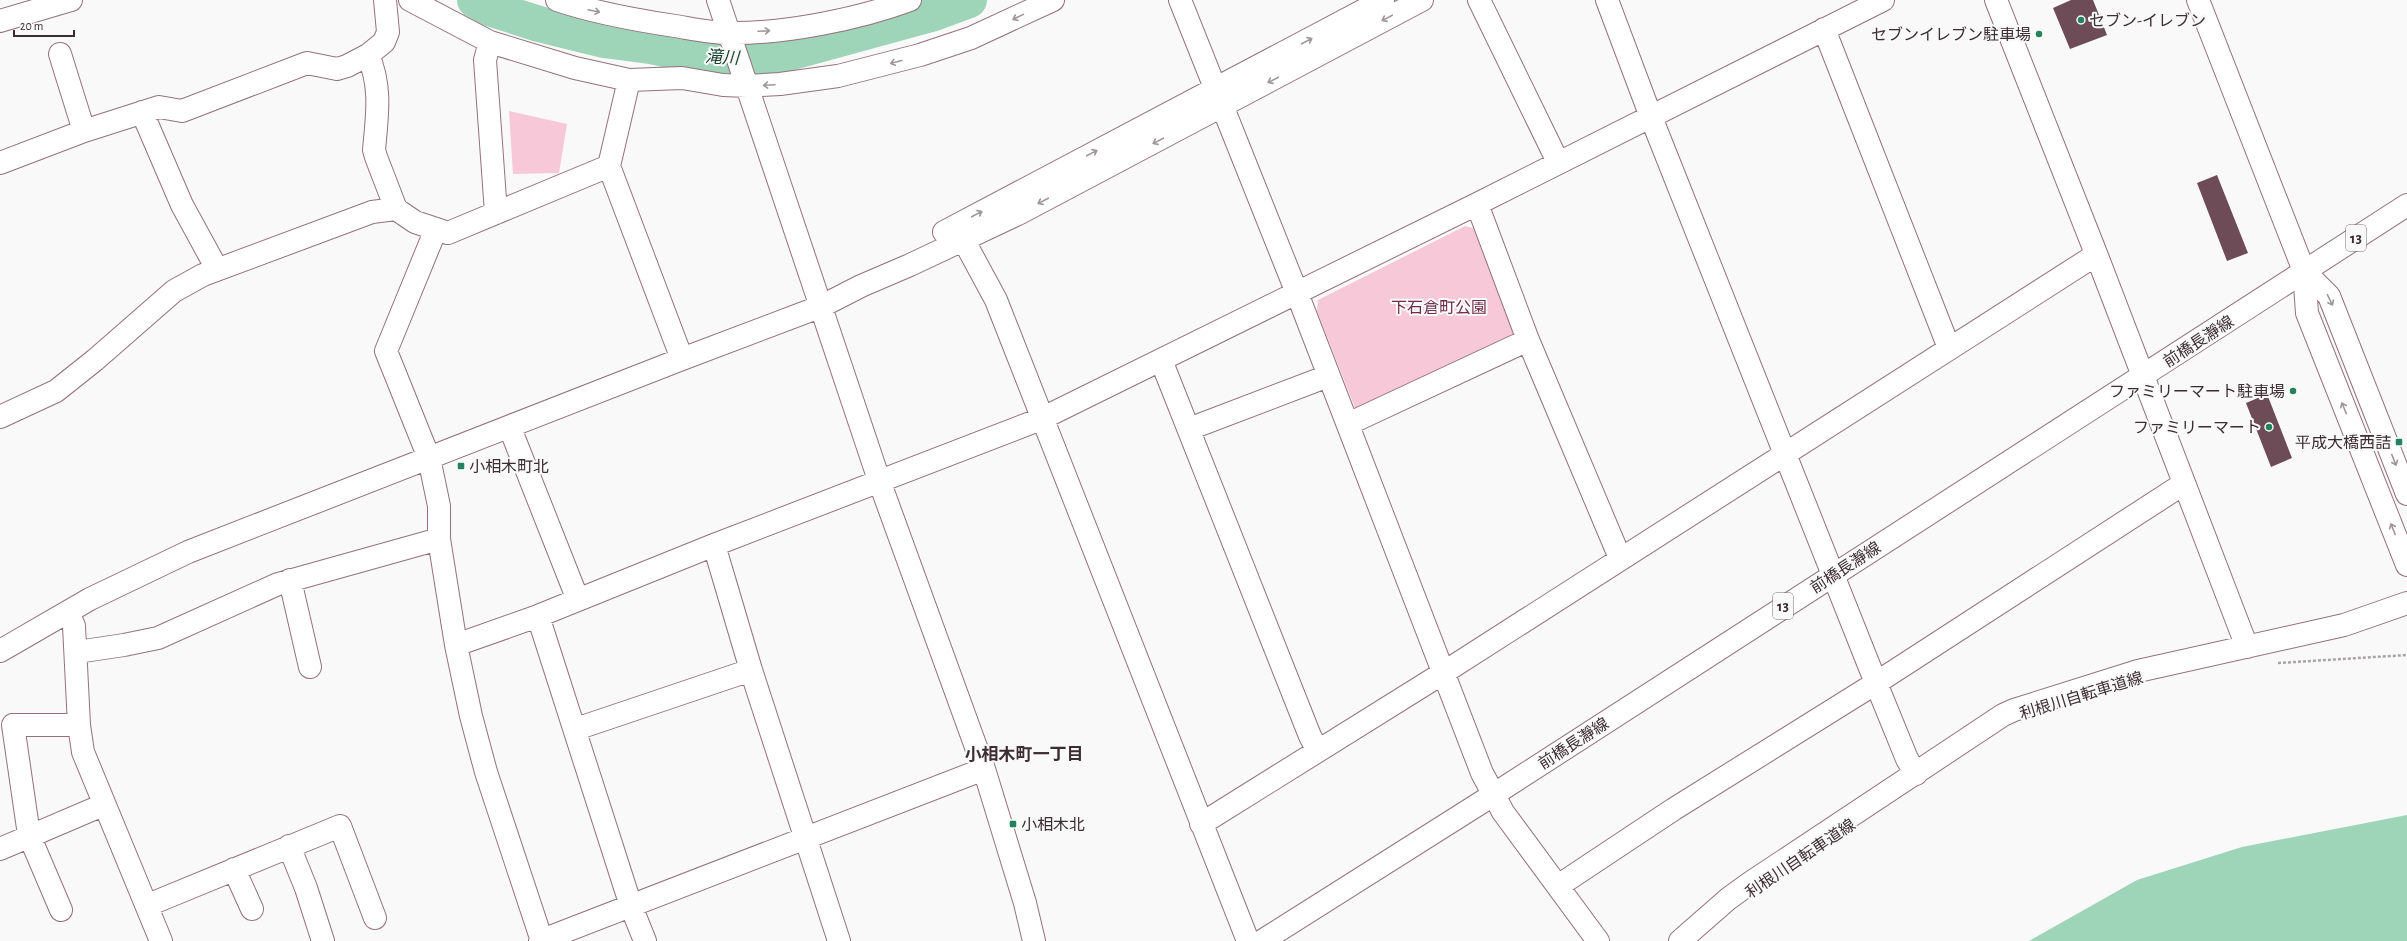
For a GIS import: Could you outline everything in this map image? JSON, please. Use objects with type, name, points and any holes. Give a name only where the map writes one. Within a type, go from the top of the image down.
[{"type":"street","points":[[0,21],[71,0]]},
{"type":"street","points":[[0,163],[84,131],[159,106],[182,111],[307,63],[337,69],[368,55],[384,42],[388,32],[385,0]]},
{"type":"street","points":[[410,0],[490,42],[575,68],[629,80],[682,78],[723,85],[746,82],[780,84],[838,76],[920,55],[971,38],[1053,0]]},
{"type":"street","points":[[557,0],[582,8],[637,20],[730,36],[862,15],[910,0]]},
{"type":"street","points":[[718,0],[822,306],[880,483],[984,769],[1025,903],[1034,941]]},
{"type":"street","points":[[1180,0],[1297,293],[1443,673],[1493,795],[1598,941]]},
{"type":"street","points":[[0,651],[130,579],[188,552],[510,428],[682,359],[822,306],[861,286],[910,266],[960,232],[1020,213],[1383,0]]},
{"type":"street","points":[[1220,97],[1422,0]]},
{"type":"street","points":[[1479,0],[1558,162]]},
{"type":"street","points":[[1607,0],[1651,117],[1876,682],[1907,759],[1916,774]]},
{"type":"street","points":[[456,644],[538,616],[714,545],[880,483],[1041,419],[1477,204],[1883,0]]},
{"type":"street","points":[[1996,0],[2144,377],[2247,647]]},
{"type":"street","points":[[2198,0],[2304,271],[2307,313],[2407,565]]},
{"type":"street","points":[[1824,29],[1949,348]]},
{"type":"street","points":[[490,42],[484,60],[496,213]]},
{"type":"street","points":[[60,54],[84,131]]},
{"type":"street","points":[[368,55],[375,70],[379,94],[374,150],[396,209],[415,222],[448,232],[609,166]]},
{"type":"street","points":[[629,80],[609,166],[682,359]]},
{"type":"street","points":[[142,112],[182,205],[217,269]]},
{"type":"street","points":[[1477,204],[1528,340],[1620,558]]},
{"type":"street","name":"前橋長瀞線","points":[[1262,941],[1493,795],[1833,574],[2144,377],[2304,271],[2407,206]]},
{"type":"street","points":[[0,417],[56,391],[95,360],[174,291],[203,275],[356,217],[396,209]]},
{"type":"street","points":[[436,229],[386,351],[429,458],[439,506],[440,539],[456,644],[486,772],[541,941],[805,840],[984,769]]},
{"type":"street","points":[[960,232],[996,300],[1041,419],[1200,824],[1248,941]]},
{"type":"street","points":[[1200,824],[1443,673],[1949,348],[2088,260],[2097,256]]},
{"type":"street","points":[[2304,271],[2329,296],[2407,494]]},
{"type":"street","points":[[1348,424],[1528,340]]},
{"type":"street","points":[[1161,360],[1310,736],[1318,751]]},
{"type":"street","points":[[1189,430],[1328,376]]},
{"type":"street","points":[[510,428],[578,600]]},
{"type":"street","points":[[1558,886],[1674,809],[1876,682],[2177,488],[2185,485]]},
{"type":"street","points":[[77,652],[158,638],[290,580],[440,539]]},
{"type":"street","points":[[714,545],[751,670],[839,941]]},
{"type":"street","points":[[290,580],[310,668]]},
{"type":"street","points":[[1680,941],[1728,899],[2014,710],[2138,671],[2344,625],[2407,603]]},
{"type":"street","points":[[68,612],[74,626],[77,652],[79,725],[83,752],[103,805],[148,904],[161,941]]},
{"type":"street","points":[[538,616],[576,729],[632,906],[645,941]]},
{"type":"street","points":[[576,729],[751,670]]},
{"type":"street","points":[[61,910],[29,835],[13,726],[79,725]]},
{"type":"street","points":[[0,849],[29,835],[103,805]]},
{"type":"street","points":[[148,904],[340,826],[375,918]]},
{"type":"street","points":[[289,846],[306,888],[323,941]]},
{"type":"street","points":[[234,869],[252,910]]},
{"type":"path","points":[[2276,663],[2407,655]]},
{"type":"green space","points":[[509,111],[567,124],[559,173],[513,174]]},
{"type":"green space","name":"下石倉町公園","points":[[1465,226],[1476,229],[1515,330],[1511,342],[1362,410],[1355,408],[1317,311],[1318,300]]},
{"type":"shaded area","points":[[2407,815],[2407,941],[2029,941],[2137,880],[2242,847]]},
{"type":"building","points":[[2071,0],[2093,0],[2107,35],[2070,49],[2053,8]]},
{"type":"building","points":[[2217,175],[2248,253],[2227,261],[2197,183]]},
{"type":"building","points":[[2267,394],[2292,458],[2271,467],[2246,403]]},
{"type":"waterway","name":"滝川","points":[[475,0],[489,8],[539,24],[604,40],[650,46],[706,58],[767,59],[931,14],[969,0]]},
{"type":"place","name":"セブン-イレブン","points":[[2081,20]]},
{"type":"place","name":"セブンイレブン駐車場","points":[[2039,34]]},
{"type":"place","name":"ファミリーマート駐車場","points":[[2293,391]]},
{"type":"place","name":"ファミリーマート","points":[[2269,427]]},
{"type":"place","name":"平成大橋西詰","points":[[2399,442]]},
{"type":"place","name":"小相木町北","points":[[461,466]]},
{"type":"place","name":"小相木北","points":[[1013,824]]},
{"type":"district","name":"小相木町一丁目","points":[[1024,754]]}]
